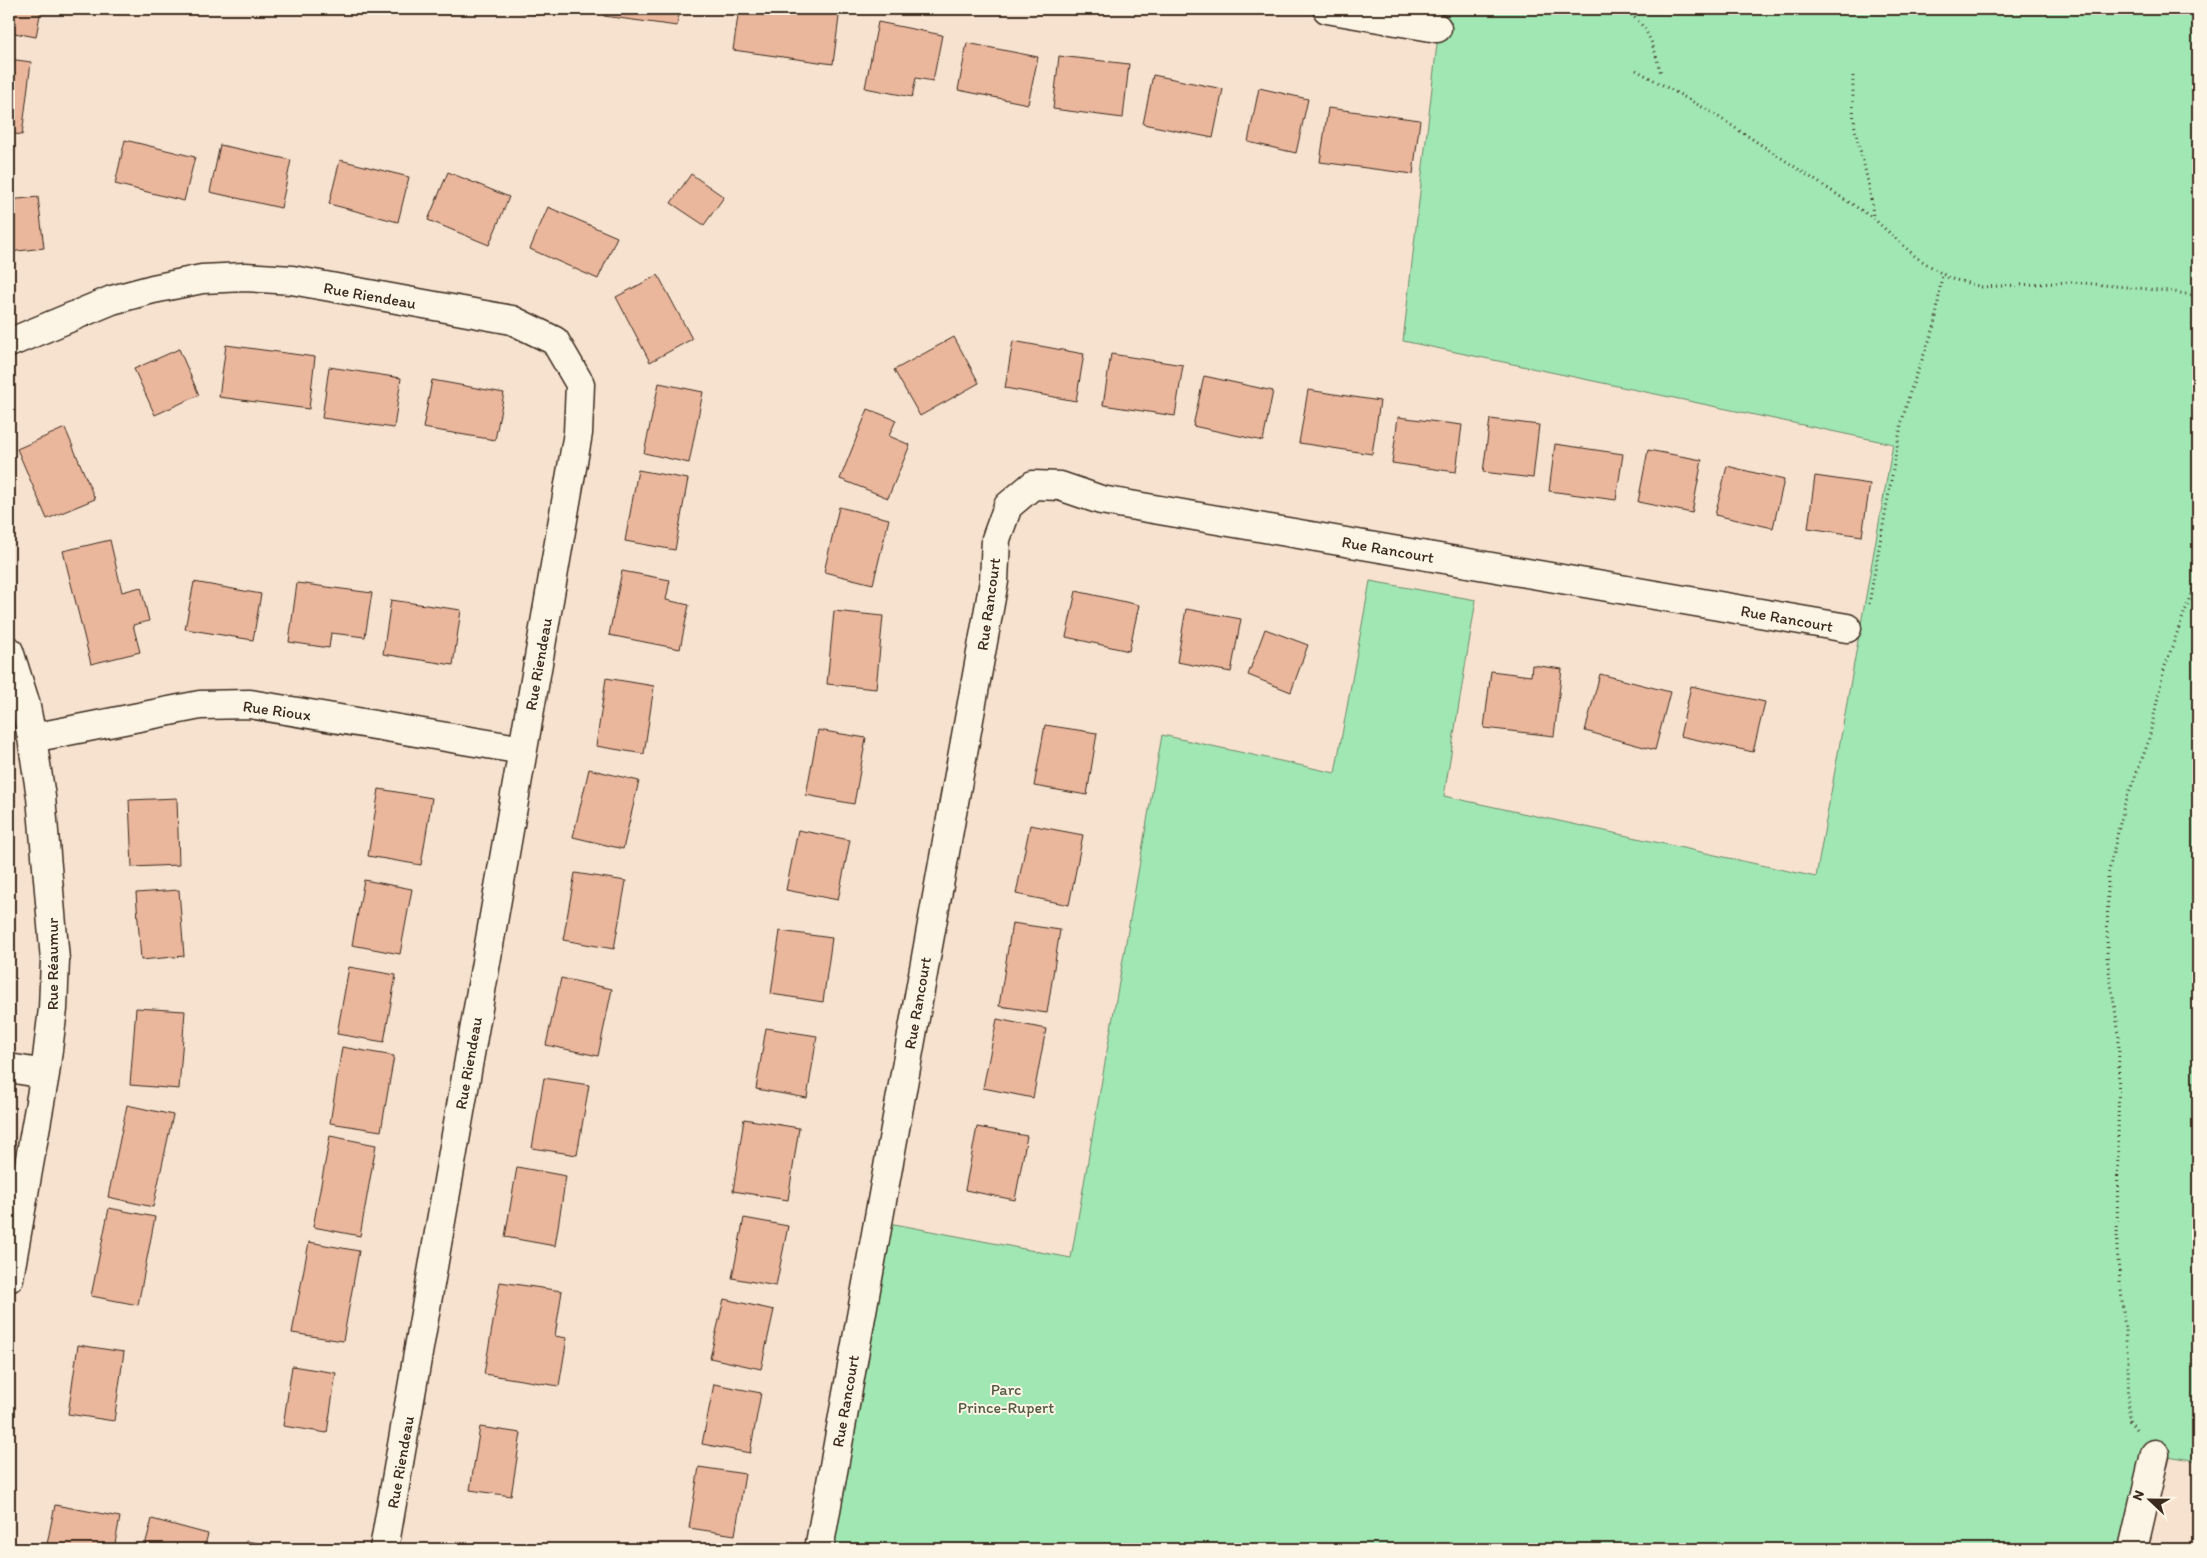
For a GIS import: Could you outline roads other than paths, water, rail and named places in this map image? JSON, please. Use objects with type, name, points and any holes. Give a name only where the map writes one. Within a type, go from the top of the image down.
[{"type":"street","points":[[1327,9],[1437,28]]},
{"type":"street","name":"Rue Riendeau","points":[[9,343],[112,300],[153,289],[202,279],[292,280],[512,320],[555,342],[580,384],[578,433],[384,1549]]},
{"type":"street","name":"Rue Rancourt","points":[[818,1549],[994,581],[996,539],[1008,506],[1033,485],[1060,486],[1101,500],[1847,628]]},
{"type":"street","name":"Rue Réaumur","points":[[9,651],[25,702],[41,797],[55,960],[53,1009],[45,1074],[9,1278]]},
{"type":"street","name":"Rue Rioux","points":[[32,738],[200,705],[250,704],[522,750]]},
{"type":"street","points":[[9,1068],[45,1074]]},
{"type":"street","points":[[2134,1549],[2155,1454]]},
{"type":"park label","name":"Parc Prince-Rupert","points":[[1006,1398]]}]
